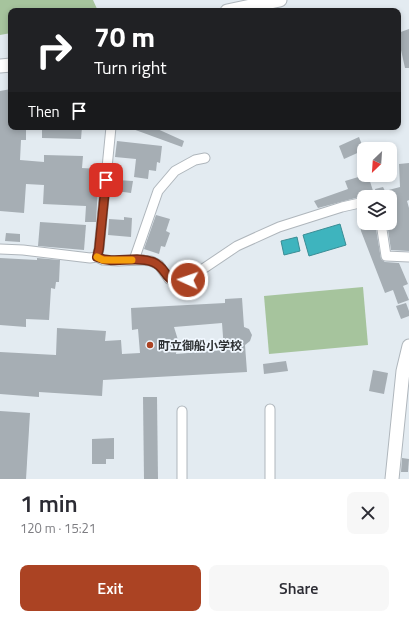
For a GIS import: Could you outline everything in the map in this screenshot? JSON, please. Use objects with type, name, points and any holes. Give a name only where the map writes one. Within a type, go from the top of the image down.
[{"type":"street","points":[[241,8],[280,0]]},
{"type":"street","points":[[97,257],[100,242],[111,130]]},
{"type":"street","points":[[134,260],[158,191],[175,171],[195,160],[205,158]]},
{"type":"street","points":[[0,249],[24,250],[90,258],[97,257],[103,260],[151,261],[159,265],[169,279],[178,282],[188,280],[237,246],[279,227],[342,206],[357,203]]},
{"type":"street","points":[[382,230],[386,256],[409,257]]},
{"type":"street","points":[[392,479],[402,376],[409,346]]},
{"type":"street","points":[[270,409],[270,479]]},
{"type":"street","points":[[182,411],[182,479]]},
{"type":"green space","points":[[0,0],[93,0],[97,8],[8,8],[8,34],[0,35]]},
{"type":"green space","points":[[363,287],[368,345],[269,354],[264,296]]},
{"type":"water","points":[[340,224],[346,245],[309,256],[303,235]]},
{"type":"water","points":[[297,237],[300,251],[284,255],[281,241]]},
{"type":"building","points":[[409,29],[409,68],[405,68],[401,50],[401,32]]},
{"type":"building","points":[[8,90],[8,130],[26,130],[26,140],[21,140],[20,160],[44,162],[44,155],[83,156],[82,168],[99,169],[96,222],[85,222],[86,206],[43,204],[44,185],[26,184],[24,213],[0,211],[0,91]]},
{"type":"building","points":[[42,130],[82,130],[81,139],[42,138]]},
{"type":"building","points":[[135,130],[160,130],[184,141],[182,147]]},
{"type":"building","points":[[359,137],[361,142],[357,142],[357,153],[344,159],[339,146]]},
{"type":"building","points":[[117,141],[162,146],[160,163],[157,162],[156,171],[149,170],[148,179],[134,177],[136,159],[115,157]]},
{"type":"building","points":[[409,163],[409,200],[407,201],[409,208],[409,251],[391,250],[388,230],[397,230],[397,190],[389,190],[400,187],[399,164]]},
{"type":"building","points":[[357,177],[357,182],[370,182],[373,190],[357,190],[357,198],[318,208],[314,201],[348,189],[345,181]]},
{"type":"building","points":[[117,180],[133,181],[131,193],[116,191]]},
{"type":"building","points":[[383,187],[384,190],[375,190],[375,189]]},
{"type":"building","points":[[156,215],[170,219],[166,231],[170,233],[165,247],[161,246],[159,254],[144,249]]},
{"type":"building","points":[[124,217],[132,218],[131,237],[108,235],[109,219],[124,220]]},
{"type":"building","points":[[40,222],[86,225],[84,250],[38,246]]},
{"type":"building","points":[[376,230],[381,259],[385,262],[399,263],[408,284],[403,286],[409,300],[398,304],[393,290],[385,293],[361,231]]},
{"type":"building","points":[[6,233],[20,234],[20,242],[5,241]]},
{"type":"building","points":[[0,258],[37,260],[37,258],[60,260],[59,282],[56,282],[55,289],[51,288],[49,320],[26,319],[26,327],[0,325]]},
{"type":"building","points":[[242,298],[244,327],[249,329],[252,335],[250,341],[245,345],[247,372],[103,380],[102,396],[39,392],[39,397],[0,394],[0,352],[56,355],[57,328],[106,331],[105,341],[121,340],[122,354],[140,353],[138,329],[132,330],[131,308],[225,303],[225,299]],"holes":[[[222,323],[224,350],[176,354],[178,340],[174,327]]]},
{"type":"building","points":[[406,303],[409,316],[401,319],[396,306]]},
{"type":"building","points":[[286,361],[288,371],[264,374],[263,364]]},
{"type":"building","points":[[373,370],[388,373],[384,394],[369,391]]},
{"type":"building","points":[[143,397],[157,397],[158,479],[144,479]]},
{"type":"building","points":[[0,411],[30,413],[26,479],[0,479]]},
{"type":"building","points":[[114,438],[114,459],[106,459],[106,464],[92,464],[92,439]]},
{"type":"building","points":[[402,458],[409,459],[408,472],[401,472]]},
{"type":"slow traffic","points":[[97,257],[103,260],[132,260]]},
{"type":"place","name":"町立御船小学校","points":[[150,345]]},
{"type":"route","points":[[106,180],[97,257],[103,260],[151,261],[159,265],[169,279],[178,282],[188,280]]}]
